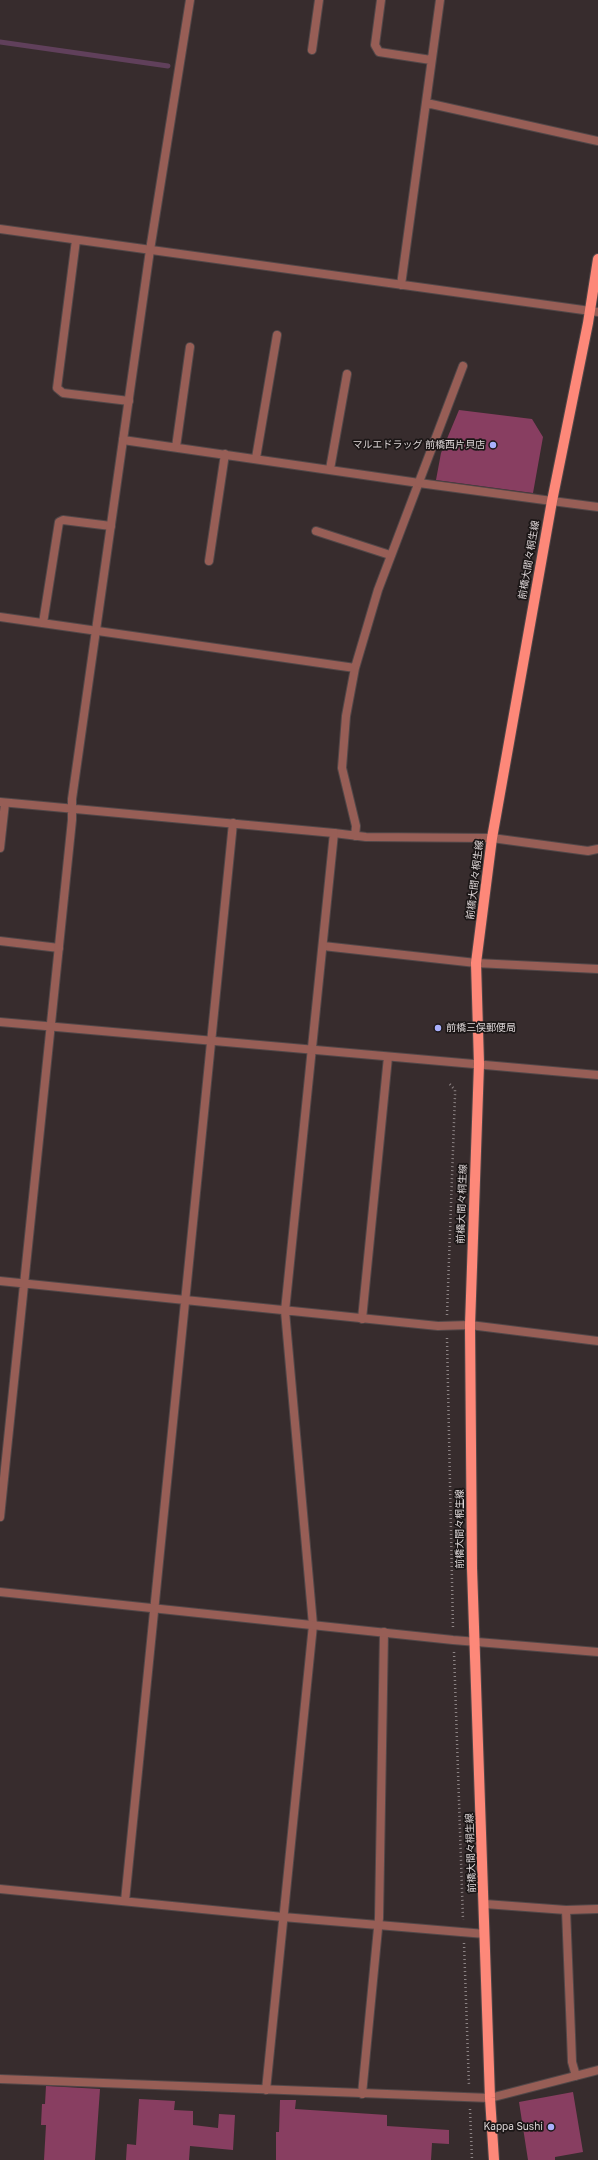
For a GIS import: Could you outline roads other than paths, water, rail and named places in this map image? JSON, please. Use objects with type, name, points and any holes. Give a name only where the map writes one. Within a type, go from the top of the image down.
[{"type":"main road","name":"前橋大間々桐生線","points":[[494,2160],[490,2098],[485,1904],[472,1568],[470,1325],[479,1064],[476,963],[492,838],[552,501],[594,311],[598,259]]},
{"type":"street","points":[[0,1517],[72,808],[150,250],[190,0]]},
{"type":"street","points":[[312,50],[319,0]]},
{"type":"street","points":[[381,0],[375,45],[379,52],[431,60]]},
{"type":"street","points":[[401,285],[440,0]]},
{"type":"street","points":[[426,105],[432,104],[598,141]]},
{"type":"street","points":[[0,229],[594,311]]},
{"type":"street","points":[[76,240],[57,388],[63,393],[129,401]]},
{"type":"street","points":[[256,458],[277,335]]},
{"type":"street","points":[[176,447],[190,347]]},
{"type":"street","points":[[355,836],[356,826],[342,768],[346,716],[355,668],[390,555],[463,366]]},
{"type":"street","points":[[330,469],[347,374]]},
{"type":"street","points":[[123,440],[256,458],[419,483],[598,507]]},
{"type":"street","points":[[209,561],[225,454]]},
{"type":"street","points":[[43,623],[59,522],[63,520],[111,526]]},
{"type":"street","points":[[316,531],[390,555]]},
{"type":"street","points":[[0,617],[355,668]]},
{"type":"street","points":[[0,848],[2,802],[355,836],[492,838],[588,851],[598,849]]},
{"type":"street","points":[[125,1901],[152,1608],[232,824]]},
{"type":"street","points":[[266,2090],[313,1625],[285,1311],[334,833]]},
{"type":"street","points":[[0,941],[58,948]]},
{"type":"street","points":[[323,946],[476,963],[598,969]]},
{"type":"street","points":[[0,1022],[598,1075]]},
{"type":"street","points":[[362,1319],[388,1057]]},
{"type":"street","points":[[0,1281],[447,1327],[470,1325],[598,1341]]},
{"type":"street","points":[[0,1592],[453,1640],[598,1652]]},
{"type":"street","points":[[362,2094],[378,1925],[384,1632]]},
{"type":"street","points":[[0,1889],[283,1917],[485,1934]]},
{"type":"street","points":[[485,1904],[566,1910],[598,1909]]},
{"type":"street","points":[[566,1910],[572,2062],[576,2076]]},
{"type":"street","points":[[0,2079],[490,2098],[598,2070]]},
{"type":"waterway","points":[[0,42],[168,66]]},
{"type":"place","name":"マルエドラッグ 前橋西片貝店","points":[[493,445]]},
{"type":"place","name":"前橋三俣郵便局","points":[[438,1028]]},
{"type":"place","name":"Kappa Sushi","points":[[551,2127]]}]
